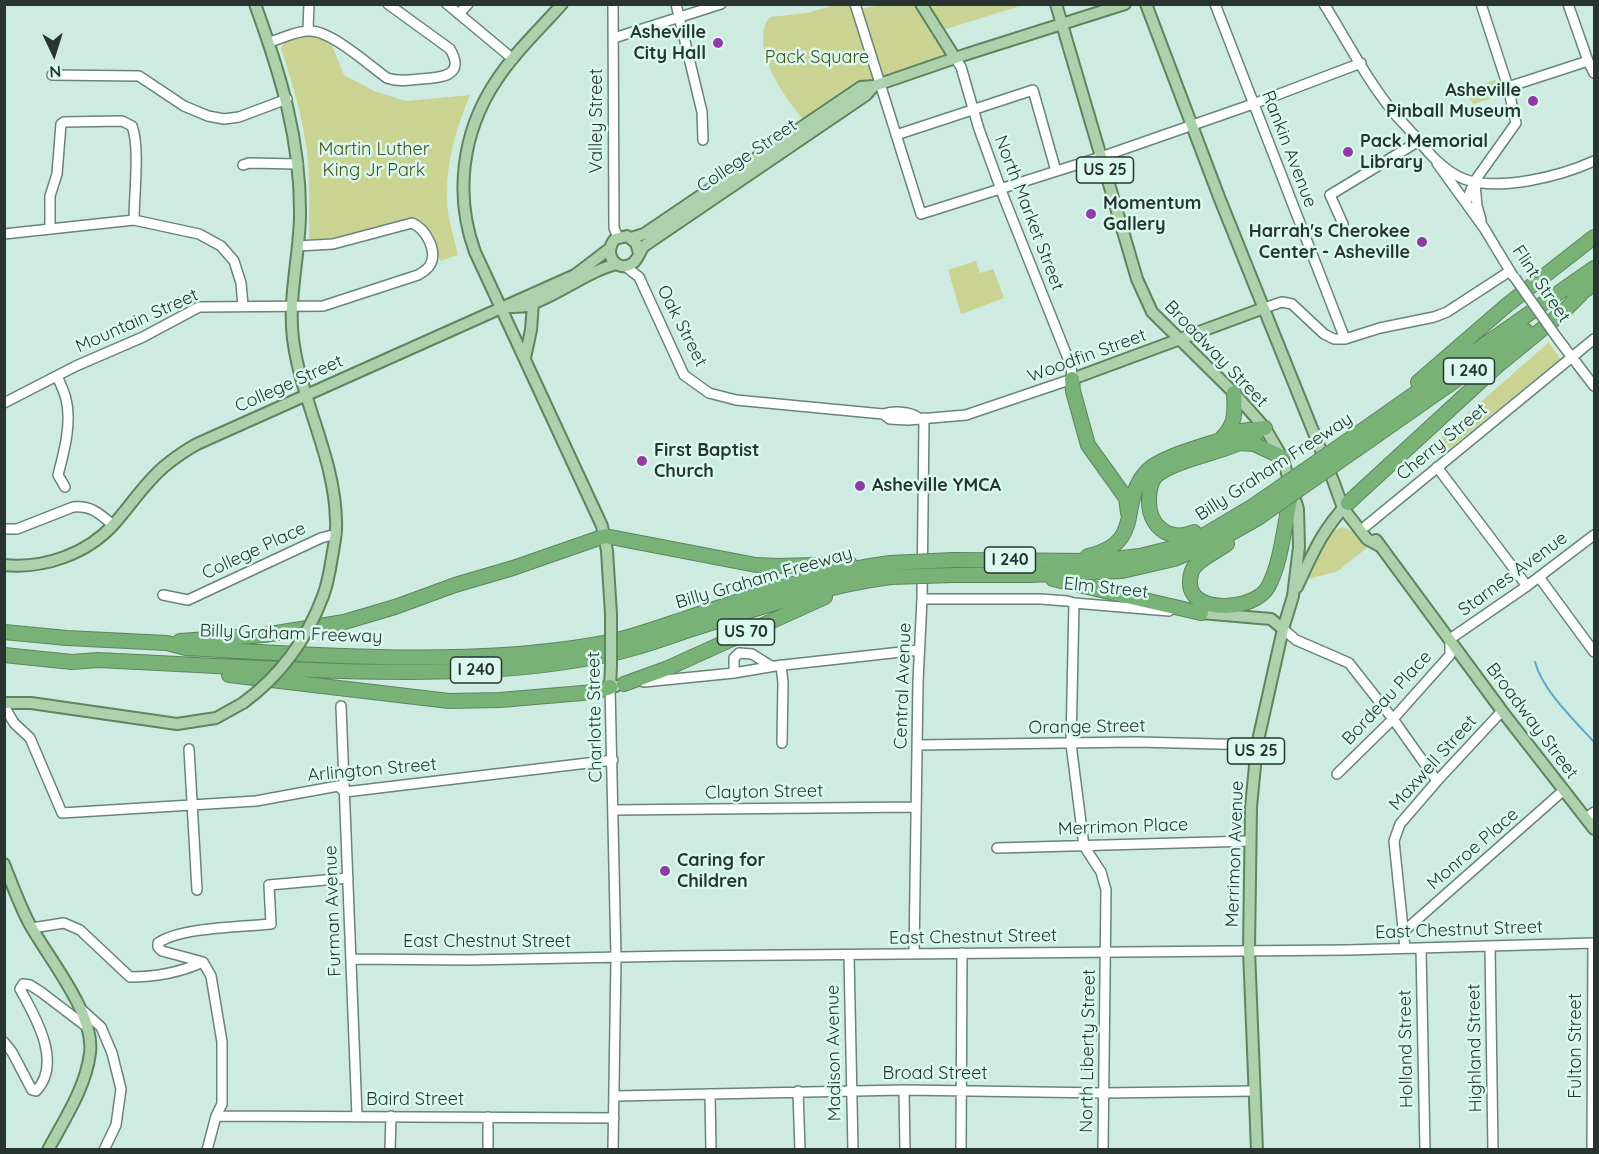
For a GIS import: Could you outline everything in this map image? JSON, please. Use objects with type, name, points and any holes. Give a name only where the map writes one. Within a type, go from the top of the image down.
[{"type":"highway","points":[[1374,423],[1380,411],[1400,397],[1507,305],[1594,237]]},
{"type":"highway","name":"Billy Graham Freeway","points":[[1355,444],[1374,423],[1594,268]]},
{"type":"highway","name":"Billy Graham Freeway","points":[[4,655],[72,662],[98,660],[377,672],[484,670],[558,664],[616,653],[793,597],[869,580],[886,568],[954,575],[1030,575],[1122,571],[1151,566],[1214,543],[1240,522],[1594,284]]},
{"type":"highway","points":[[1345,506],[1497,366],[1563,312],[1581,294]]},
{"type":"highway","points":[[1072,379],[1073,392],[1088,445],[1126,498],[1128,520]]},
{"type":"highway","points":[[1219,441],[1228,431],[1235,416],[1233,393]]},
{"type":"highway","points":[[1066,561],[1104,552],[1117,544],[1125,533],[1138,484],[1148,470],[1175,456],[1241,432],[1264,428]]},
{"type":"highway","points":[[1240,522],[1177,536],[1168,534],[1159,529],[1149,512],[1149,493],[1154,478],[1166,469],[1239,444],[1264,428]]},
{"type":"highway","points":[[1239,444],[1254,444],[1282,457]]},
{"type":"highway","points":[[1240,522],[1230,542],[1195,566],[1191,573],[1190,586],[1200,602],[1240,606],[1261,596],[1267,589],[1281,546],[1293,489]]},
{"type":"highway","name":"Billy Graham Freeway","points":[[4,632],[167,643],[186,648],[219,650],[448,658],[557,650],[631,637],[788,585],[886,568],[954,560],[1114,560],[1176,547],[1240,522]]},
{"type":"highway","points":[[167,643],[292,632],[370,615],[605,536],[756,565],[886,568]]},
{"type":"highway","points":[[1030,575],[1201,613]]},
{"type":"highway","name":"US 70","points":[[624,684],[668,668],[797,608],[869,580]]},
{"type":"highway","points":[[72,662],[226,675],[449,700],[500,700],[594,692],[610,687]]},
{"type":"main road","points":[[4,704],[31,703],[177,724],[216,718],[243,703],[268,683],[289,658],[309,627],[328,584],[336,534],[333,491],[293,339],[291,306],[300,216],[298,164],[287,99],[255,4]]},
{"type":"main road","name":"Charlotte Street","points":[[562,4],[513,59],[484,101],[472,132],[463,171],[463,207],[470,236],[605,536],[611,614],[610,687]]},
{"type":"main road","points":[[921,4],[955,58]]},
{"type":"main road","name":"US 25","points":[[1056,4],[1062,25]]},
{"type":"main road","name":"College Street","points":[[631,238],[644,234],[698,202],[805,130],[861,87],[877,85],[1125,4]]},
{"type":"main road","name":"Broadway Street","points":[[1146,4],[1263,308],[1338,492],[1353,521],[1367,539],[1378,545]]},
{"type":"main road","name":"Broadway Street","points":[[1062,25],[1142,290],[1152,312],[1233,393],[1264,428]]},
{"type":"main road","name":"College Street","points":[[638,255],[644,246],[698,202]]},
{"type":"main road","points":[[618,237],[631,238],[638,246],[638,255],[630,264],[621,265],[610,256],[609,249],[618,237]]},
{"type":"main road","name":"College Street","points":[[4,565],[32,566],[58,560],[93,542],[113,525],[156,475],[182,453],[306,394],[419,346],[575,275],[609,249]]},
{"type":"main road","name":"College Street","points":[[501,307],[525,306],[578,282],[599,269],[621,265]]},
{"type":"main road","points":[[525,358],[531,330],[533,303]]},
{"type":"main road","name":"Woodfin Street","points":[[1072,379],[1263,308]]},
{"type":"main road","name":"Merrimon Avenue","points":[[1257,1149],[1250,950],[1250,841],[1257,745],[1283,629],[1293,596],[1299,547],[1298,509],[1293,489],[1282,457],[1264,428]]},
{"type":"main road","points":[[1293,596],[1320,537],[1345,506]]},
{"type":"main road","name":"Broadway Street","points":[[1345,506],[1366,526],[1563,790],[1590,815],[1594,829]]},
{"type":"main road","points":[[1331,521],[1353,521]]},
{"type":"main road","name":"Elm Street","points":[[1201,613],[1271,619],[1283,629]]},
{"type":"main road","name":"US 70","points":[[610,687],[624,684]]},
{"type":"main road","points":[[4,864],[16,896],[32,928],[81,1009],[89,1029],[91,1044],[82,1084],[48,1149]]},
{"type":"street","points":[[308,30],[309,4]]},
{"type":"street","points":[[269,42],[308,30],[340,43],[387,78],[395,81],[449,75],[455,67],[455,58],[450,49],[388,4]]},
{"type":"street","points":[[447,4],[513,59]]},
{"type":"street","points":[[459,14],[468,4]]},
{"type":"street","name":"Valley Street","points":[[613,4],[614,228],[618,237]]},
{"type":"street","points":[[676,4],[702,112],[703,140]]},
{"type":"street","points":[[614,38],[721,4]]},
{"type":"street","points":[[866,4],[855,5],[877,85],[896,135],[921,214],[1101,157],[1253,104],[1361,63]]},
{"type":"street","name":"Rankin Avenue","points":[[1215,4],[1345,339]]},
{"type":"street","points":[[1324,4],[1394,113],[1434,159],[1463,178],[1474,182],[1494,184],[1523,181],[1555,174],[1594,161]]},
{"type":"street","points":[[1466,203],[1474,182],[1516,123],[1508,87],[1481,4]]},
{"type":"street","points":[[1569,4],[1594,73]]},
{"type":"street","name":"North Market Street","points":[[955,58],[961,67],[1001,189],[1071,366],[1072,379]]},
{"type":"street","points":[[1508,87],[1588,61]]},
{"type":"street","points":[[52,75],[138,76],[184,106],[208,116],[224,119],[231,119],[287,99]]},
{"type":"street","points":[[896,135],[1033,90],[1056,171]]},
{"type":"street","points":[[50,228],[50,196],[57,174],[61,124],[64,122],[122,122],[132,126],[134,132],[134,220]]},
{"type":"street","points":[[1343,224],[1330,195],[1419,141]]},
{"type":"street","name":"Flint Street","points":[[1434,159],[1484,228],[1513,275],[1558,339],[1594,386]]},
{"type":"street","points":[[243,165],[249,163],[298,164]]},
{"type":"street","name":"Flint Street","points":[[1474,182],[1477,206],[1484,228]]},
{"type":"street","points":[[4,234],[134,220],[199,234],[221,246],[234,261],[238,271],[243,306]]},
{"type":"street","name":"Mountain Street","points":[[4,403],[143,337],[199,307],[322,306],[418,274],[427,269],[431,263],[432,252],[428,238],[421,227],[412,223],[333,244],[298,246]]},
{"type":"street","name":"Oak Street","points":[[638,255],[639,278]]},
{"type":"street","name":"Oak Street","points":[[621,265],[639,278],[684,375],[700,387]]},
{"type":"street","points":[[1263,308],[1282,302],[1292,304],[1324,334],[1334,339],[1345,339],[1380,328],[1440,315],[1513,275]]},
{"type":"street","name":"Cherry Street","points":[[1366,526],[1594,339]]},
{"type":"street","points":[[57,376],[66,397],[68,412],[64,452],[58,475],[64,487]]},
{"type":"street","name":"Woodfin Street","points":[[700,387],[723,398],[736,400],[883,414],[908,413],[921,418],[948,418],[966,415],[1072,379]]},
{"type":"street","name":"Central Avenue","points":[[914,954],[919,650],[922,599],[921,418]]},
{"type":"street","points":[[1437,467],[1527,586]]},
{"type":"street","points":[[4,529],[16,529],[73,507],[82,506],[94,510],[113,525]]},
{"type":"street","name":"College Place","points":[[163,595],[188,600],[321,538],[336,534]]},
{"type":"street","name":"Starnes Avenue","points":[[1450,639],[1527,586],[1594,535]]},
{"type":"street","points":[[1539,577],[1584,630],[1594,652]]},
{"type":"street","name":"Elm Street","points":[[922,599],[1040,599],[1201,613]]},
{"type":"street","points":[[1074,603],[1071,744],[1084,846]]},
{"type":"street","points":[[1283,629],[1296,640],[1348,663],[1393,719],[1437,781]]},
{"type":"street","name":"Bordeau Place","points":[[1337,774],[1393,719],[1450,655],[1450,639]]},
{"type":"street","points":[[624,684],[919,650]]},
{"type":"street","points":[[734,673],[734,658],[739,653],[752,654],[771,666]]},
{"type":"street","points":[[781,665],[782,743]]},
{"type":"street","name":"Charlotte Street","points":[[610,687],[616,958],[613,1149]]},
{"type":"street","name":"Arlington Street","points":[[4,704],[14,723],[30,738],[62,813],[256,801],[339,786],[345,792],[613,760]]},
{"type":"street","name":"Furman Avenue","points":[[341,706],[357,1116]]},
{"type":"street","name":"Maxwell Street","points":[[1405,948],[1394,841],[1400,824],[1502,711]]},
{"type":"street","name":"Orange Street","points":[[917,745],[1137,742],[1257,745]]},
{"type":"street","points":[[189,749],[197,890]]},
{"type":"street","name":"Monroe Place","points":[[1403,932],[1563,790]]},
{"type":"street","name":"Clayton Street","points":[[613,810],[916,807]]},
{"type":"street","name":"Merrimon Place","points":[[997,848],[1208,840],[1250,841]]},
{"type":"street","name":"North Liberty Street","points":[[1084,846],[1101,872],[1106,890],[1103,1149]]},
{"type":"street","points":[[207,1149],[216,1116],[222,1104],[222,1042],[211,976],[203,962],[162,951],[158,943],[167,937],[183,933],[271,924],[269,885],[348,878]]},
{"type":"street","points":[[32,928],[64,923],[80,930],[130,977],[166,975],[203,962]]},
{"type":"street","name":"East Chestnut Street","points":[[352,959],[1421,948],[1594,943]]},
{"type":"street","name":"Fulton Street","points":[[1592,1149],[1594,943]]},
{"type":"street","name":"Highland Street","points":[[1490,946],[1493,1149]]},
{"type":"street","name":"Holland Street","points":[[1421,948],[1425,1149]]},
{"type":"street","points":[[961,1149],[962,953]]},
{"type":"street","name":"Madison Avenue","points":[[849,955],[853,1149]]},
{"type":"street","points":[[4,1042],[12,1052],[32,1090],[36,1091],[42,1085],[44,1078],[47,1049],[33,1012],[20,989],[23,984],[30,985],[41,992],[89,1029]]},
{"type":"street","points":[[81,1009],[101,1027],[112,1053],[121,1089],[116,1125],[105,1149]]},
{"type":"street","name":"Broad Street","points":[[615,1096],[851,1090],[1104,1093],[1254,1091]]},
{"type":"street","points":[[904,1090],[905,1149]]},
{"type":"street","points":[[798,1091],[800,1149]]},
{"type":"street","points":[[710,1094],[711,1149]]},
{"type":"street","name":"Baird Street","points":[[216,1116],[614,1118]]},
{"type":"street","points":[[390,1149],[391,1116]]},
{"type":"street","points":[[488,1117],[488,1149]]},
{"type":"green space","name":"Pack Square","points":[[889,4],[1023,5],[933,33],[947,56],[857,84],[805,121],[779,86],[771,71],[763,42],[764,29],[770,17],[807,13],[835,5],[851,5],[853,10]]},
{"type":"green space","name":"Martin Luther King Jr Park","points":[[314,35],[330,41],[344,75],[374,91],[406,101],[470,95],[454,140],[448,171],[447,203],[458,255],[440,261],[433,241],[422,221],[409,218],[337,239],[309,239],[307,151],[296,99],[281,48],[285,42]]},
{"type":"green space","points":[[1495,80],[1500,95],[1474,104],[1469,99],[1467,89]]},
{"type":"green space","points":[[976,261],[980,273],[993,269],[1004,298],[961,314],[948,270]]},
{"type":"green space","points":[[1549,342],[1560,359],[1449,449],[1440,438]]},
{"type":"green space","points":[[1343,527],[1356,533],[1368,547],[1338,571],[1309,579],[1320,548],[1330,534]]},
{"type":"waterway","points":[[1535,662],[1552,694],[1594,742]]},
{"type":"place","name":"Asheville City Hall","points":[[718,43]]},
{"type":"place","name":"Asheville Pinball Museum","points":[[1533,101]]},
{"type":"place","name":"Pack Memorial Library","points":[[1348,152]]},
{"type":"place","name":"Momentum Gallery","points":[[1091,214]]},
{"type":"place","name":"Harrah's Cherokee Center - Asheville","points":[[1422,242]]},
{"type":"place","name":"First Baptist Church","points":[[642,461]]},
{"type":"place","name":"Asheville YMCA","points":[[860,486]]},
{"type":"place","name":"Caring for Children","points":[[665,871]]}]
